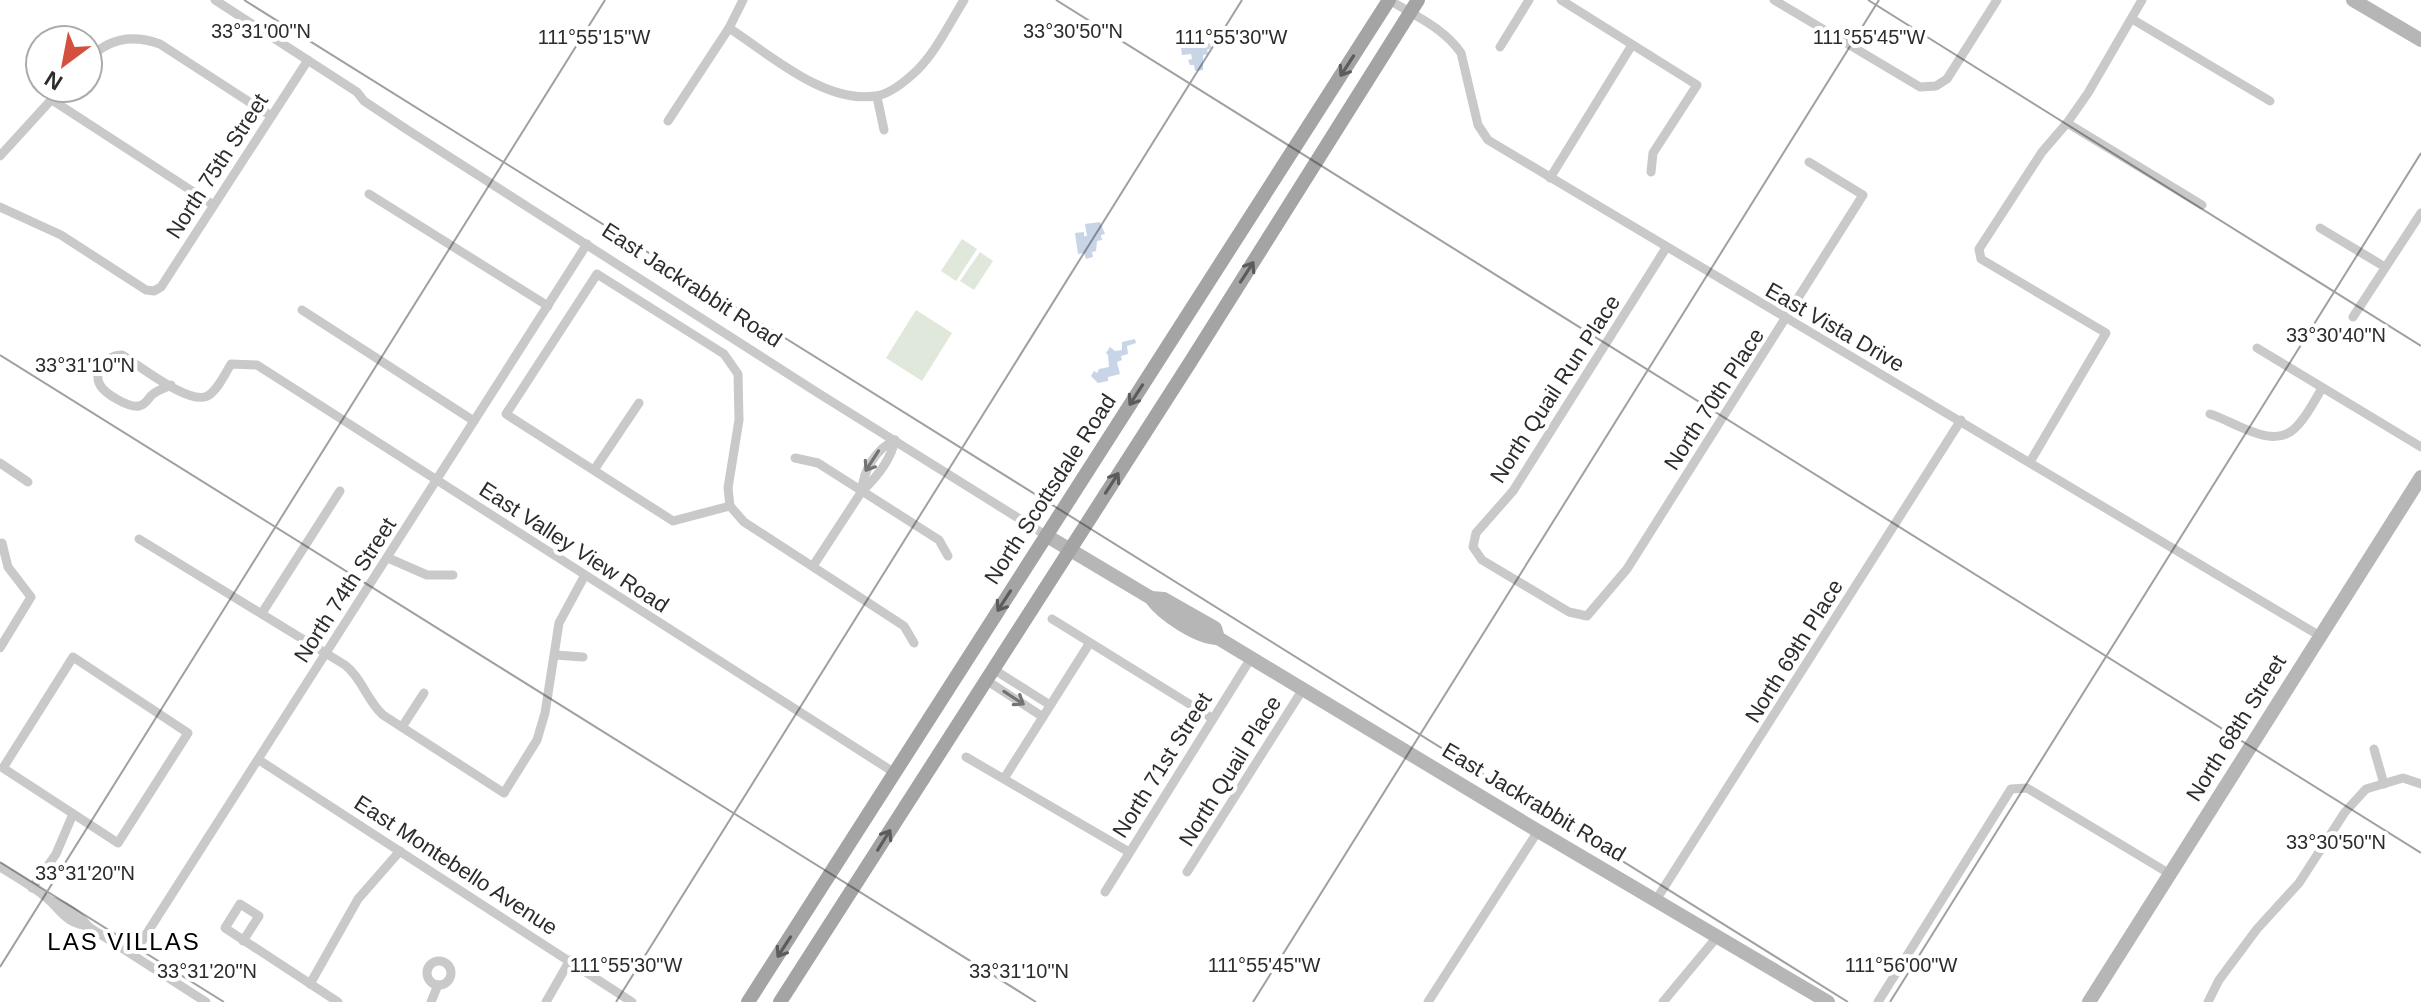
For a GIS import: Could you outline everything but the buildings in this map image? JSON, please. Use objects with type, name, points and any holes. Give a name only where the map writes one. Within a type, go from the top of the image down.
[{"type":"main road","name":"North Scottsdale Road","points":[[748,1002],[1389,0]]},
{"type":"main road","points":[[780,1002],[1191,361],[1414,6]]},
{"type":"main road","points":[[1206,286],[1227,303]]},
{"type":"main road","points":[[1167,346],[1191,361]]},
{"type":"street","name":"East Jackrabbit Road","points":[[215,0],[357,92],[364,101],[385,115],[1047,536],[1151,598],[1164,599],[1215,628],[1218,638],[1828,1002]]},
{"type":"street","points":[[668,121],[729,28],[743,0]]},
{"type":"street","points":[[729,28],[827,90],[848,96],[877,97],[914,74],[964,0]]},
{"type":"street","name":"East Vista Drive","points":[[1389,0],[1414,6],[1461,53],[1478,125],[1488,140],[2320,636]]},
{"type":"street","points":[[1500,47],[1529,0]]},
{"type":"street","points":[[1561,0],[1697,85],[1653,153],[1651,172]]},
{"type":"street","points":[[1774,0],[1920,87],[1936,86],[1947,79],[1997,0]]},
{"type":"street","points":[[2030,462],[2106,333],[1981,259],[1979,249],[2042,152],[2088,93],[2142,0]]},
{"type":"street","points":[[2353,0],[2421,40]]},
{"type":"street","points":[[2132,19],[2270,101]]},
{"type":"street","points":[[104,45],[122,38],[144,38],[160,44],[271,116]]},
{"type":"street","points":[[1550,178],[1632,45]]},
{"type":"street","name":"North 75th Street","points":[[0,207],[61,235],[146,290],[154,291],[161,287],[308,60]]},
{"type":"street","points":[[877,97],[884,130]]},
{"type":"street","points":[[0,156],[48,104]]},
{"type":"street","points":[[58,104],[212,204]]},
{"type":"street","points":[[2067,123],[2202,205]]},
{"type":"street","name":"North 70th Place","points":[[1587,616],[1627,569],[1863,195],[1809,162]]},
{"type":"street","points":[[369,194],[548,306]]},
{"type":"street","points":[[2353,317],[2421,213]]},
{"type":"street","points":[[2320,228],[2385,267]]},
{"type":"street","name":"North 74th Street","points":[[133,955],[587,244]]},
{"type":"street","name":"North Quail Run Place","points":[[1587,616],[1569,612],[1482,560],[1473,547],[1476,533],[1513,491],[1666,248]]},
{"type":"street","points":[[730,506],[673,521],[506,414],[597,274],[724,354],[738,374],[739,420],[728,488],[730,506],[744,522],[904,626],[914,643]]},
{"type":"street","points":[[302,310],[474,421]]},
{"type":"street","points":[[2257,348],[2421,447]]},
{"type":"street","points":[[122,355],[171,385],[151,395],[137,407],[102,389],[98,374],[107,359],[122,355]]},
{"type":"street","name":"East Valley View Road","points":[[171,385],[190,398],[200,399],[209,396],[231,364],[257,365],[895,773]]},
{"type":"street","points":[[2210,414],[2256,434],[2274,437],[2287,434],[2299,425],[2322,388]]},
{"type":"street","points":[[594,470],[639,403]]},
{"type":"street","name":"North 69th Place","points":[[1656,900],[1961,420]]},
{"type":"street","points":[[813,566],[862,491],[863,477],[869,466],[883,445],[895,440]]},
{"type":"street","points":[[795,458],[818,463],[939,540],[948,556]]},
{"type":"street","points":[[0,463],[28,482]]},
{"type":"street","name":"North 68th Street","points":[[2089,1002],[2421,477]]},
{"type":"street","points":[[262,613],[340,491]]},
{"type":"street","points":[[139,539],[355,673],[376,709],[504,793],[537,740],[545,713],[559,623],[585,575]]},
{"type":"street","points":[[0,648],[31,597],[8,567],[2,543]]},
{"type":"street","points":[[388,558],[427,575],[453,575]]},
{"type":"street","points":[[1052,619],[1212,718]]},
{"type":"street","points":[[1005,777],[1089,644]]},
{"type":"street","points":[[555,655],[583,657]]},
{"type":"street","points":[[73,657],[188,733],[118,843],[73,814],[3,768],[73,657]]},
{"type":"street","name":"North 71st Street","points":[[1105,892],[1251,658]]},
{"type":"street","points":[[990,674],[1050,705]]},
{"type":"street","points":[[990,674],[1043,717]]},
{"type":"street","name":"North Quail Place","points":[[1187,872],[1303,689]]},
{"type":"street","points":[[402,727],[424,693]]},
{"type":"street","points":[[2374,749],[2384,784]]},
{"type":"street","points":[[966,757],[1129,852]]},
{"type":"street","name":"East Montebello Avenue","points":[[259,760],[632,1002]]},
{"type":"street","points":[[2208,1002],[2219,980],[2257,929],[2299,883],[2345,812],[2366,789],[2403,778],[2421,784]]},
{"type":"street","points":[[1878,1002],[2011,789],[2027,788],[2170,874]]},
{"type":"street","points":[[32,888],[56,854],[73,814]]},
{"type":"street","points":[[1428,1002],[1538,831]]},
{"type":"street","points":[[310,984],[358,899],[400,851]]},
{"type":"street","points":[[0,867],[49,900],[71,910],[89,927],[206,1002]]},
{"type":"street","points":[[1663,1002],[1717,937]]},
{"type":"street","points":[[243,941],[338,1002]]},
{"type":"street","points":[[546,1002],[570,960]]},
{"type":"street","points":[[431,1002],[438,985]]},
{"type":"shaded area","points":[[962,239],[977,249],[956,281],[941,271]]},
{"type":"shaded area","points":[[980,252],[993,261],[974,290],[960,281]]},
{"type":"shaded area","points":[[916,310],[952,333],[922,381],[886,358]]},
{"type":"water","points":[[1187,37],[1210,44],[1208,54],[1203,55],[1203,70],[1195,71],[1194,65],[1190,65],[1188,60],[1192,59],[1191,54],[1182,55],[1181,48],[1184,47],[1183,43],[1188,42]]},
{"type":"water","points":[[1100,222],[1105,234],[1101,235],[1102,240],[1097,241],[1093,257],[1086,259],[1084,253],[1078,254],[1075,233],[1084,232],[1087,236],[1085,224]]},
{"type":"water","points":[[1135,339],[1136,343],[1127,346],[1128,354],[1121,356],[1122,360],[1117,362],[1120,374],[1098,383],[1091,376],[1094,371],[1097,373],[1099,369],[1109,367],[1106,353],[1110,347],[1115,351],[1122,350],[1122,342]]},
{"type":"district","name":"LAS VILLAS","points":[[124,941]]}]
